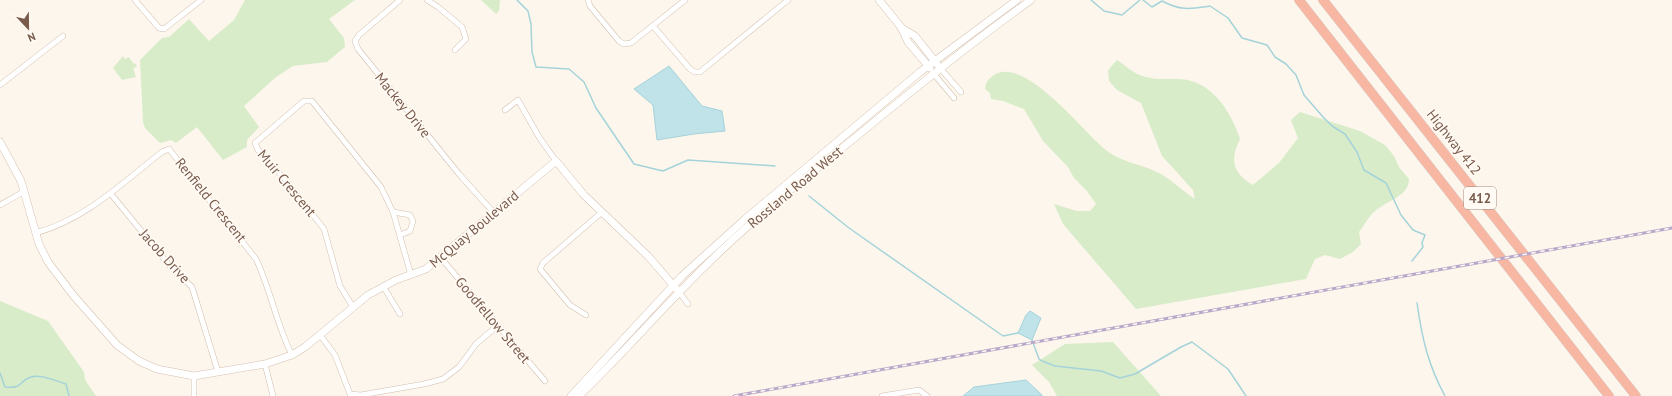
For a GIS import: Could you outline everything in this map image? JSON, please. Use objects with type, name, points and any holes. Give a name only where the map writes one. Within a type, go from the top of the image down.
[{"type":"highway","name":"412","points":[[1299,0],[1610,396]]},
{"type":"highway","name":"Highway 412","points":[[1323,0],[1636,396]]},
{"type":"main road","points":[[879,0],[901,27],[908,42],[933,73]]},
{"type":"main road","name":"Rossland Road West","points":[[571,396],[674,286],[744,220],[927,66],[1017,0]]},
{"type":"main road","name":"Rossland Road West","points":[[579,396],[625,350],[679,292],[758,218],[933,73],[1031,0]]},
{"type":"main road","points":[[901,27],[914,36],[940,68]]},
{"type":"main road","name":"McQuay Boulevard","points":[[0,142],[16,170],[25,191],[35,233],[48,262],[56,273],[117,346],[139,361],[157,369],[194,376],[265,364],[292,355],[305,347],[353,307],[383,286],[426,269],[441,258],[556,161]]},
{"type":"main road","points":[[556,161],[584,195],[648,256],[679,292]]},
{"type":"street","points":[[135,0],[159,28],[164,29],[201,0]]},
{"type":"street","name":"Mackey Drive","points":[[400,0],[359,35],[355,42],[358,49],[459,174],[494,213]]},
{"type":"street","points":[[427,0],[462,27],[466,39],[455,50]]},
{"type":"street","points":[[588,0],[590,6],[619,41],[624,44],[632,43],[685,0]]},
{"type":"street","points":[[653,26],[690,69],[695,72],[700,72],[788,0]]},
{"type":"street","points":[[0,85],[63,36]]},
{"type":"street","points":[[940,68],[961,92]]},
{"type":"street","points":[[933,73],[954,98]]},
{"type":"street","points":[[505,110],[518,100],[539,137],[556,161]]},
{"type":"street","name":"Muir Crescent","points":[[353,307],[340,286],[324,229],[283,177],[258,150],[255,143],[304,102],[312,101],[381,187],[393,212],[411,275]]},
{"type":"street","name":"Renfield Crescent","points":[[35,233],[58,226],[111,194],[162,152],[169,149],[256,259],[264,275],[282,335],[292,355]]},
{"type":"street","points":[[0,205],[25,191]]},
{"type":"street","name":"Jacob Drive","points":[[111,194],[170,266],[192,287],[218,372]]},
{"type":"street","points":[[393,212],[410,215],[413,221],[410,231],[400,235]]},
{"type":"street","points":[[586,315],[570,305],[540,269],[543,263],[602,212]]},
{"type":"street","name":"Goodfellow Street","points":[[441,258],[545,381]]},
{"type":"street","points":[[383,286],[400,314]]},
{"type":"street","points":[[679,292],[688,304]]},
{"type":"street","points":[[320,335],[335,354],[350,394],[361,395],[424,384],[443,379],[459,367],[476,344],[498,326]]},
{"type":"street","points":[[265,364],[273,396]]},
{"type":"street","points":[[194,376],[194,396]]},
{"type":"street","points":[[882,396],[919,390],[927,396]]},
{"type":"green space","points":[[245,0],[355,0],[329,19],[344,38],[345,47],[327,62],[293,66],[276,77],[244,106],[259,127],[247,140],[247,147],[223,160],[197,127],[176,143],[171,140],[160,143],[145,128],[143,122],[140,60],[162,38],[169,37],[189,19],[209,41],[234,20]]},
{"type":"green space","points":[[481,0],[500,0],[499,11],[496,14]]},
{"type":"green space","points":[[123,56],[125,59],[129,57],[133,63],[136,64],[137,67],[133,68],[136,77],[122,80],[113,68]]},
{"type":"green space","points":[[1117,60],[1142,76],[1158,79],[1179,79],[1190,81],[1201,85],[1210,91],[1225,108],[1240,139],[1234,159],[1237,170],[1241,176],[1253,185],[1279,163],[1298,138],[1291,120],[1300,112],[1360,131],[1385,145],[1394,156],[1399,167],[1409,179],[1408,185],[1401,194],[1379,208],[1370,216],[1359,232],[1361,244],[1353,252],[1340,259],[1325,255],[1315,259],[1306,279],[1136,309],[1063,224],[1054,204],[1077,211],[1090,211],[1096,204],[1087,191],[1074,178],[1068,167],[1043,141],[1024,109],[1003,101],[991,99],[990,93],[985,89],[986,84],[994,75],[1007,72],[1023,76],[1039,86],[1055,100],[1110,153],[1161,174],[1195,199],[1193,190],[1162,156],[1141,103],[1117,90],[1109,81],[1108,70]]},
{"type":"green space","points":[[0,301],[48,321],[84,372],[85,380],[96,396],[0,396]]},
{"type":"green space","points":[[1113,342],[1161,396],[1057,396],[1049,382],[1032,365],[1065,344]]},
{"type":"water","points":[[669,66],[702,106],[722,111],[725,131],[657,140],[653,105],[634,89]]},
{"type":"water","points":[[1030,311],[1041,318],[1032,340],[1018,333],[1026,315]]},
{"type":"water","points":[[1026,380],[1042,396],[963,396],[974,387]]},
{"type":"waterway","points":[[517,0],[528,11],[531,24],[532,52],[536,67],[569,69],[584,82],[596,108],[634,164],[663,171],[688,160],[775,166]]},
{"type":"waterway","points":[[1091,0],[1104,11],[1122,15],[1140,0]]},
{"type":"waterway","points":[[1143,0],[1152,7],[1162,1],[1180,8],[1210,6],[1228,18],[1242,38],[1267,45],[1275,57],[1286,64],[1296,75],[1304,95],[1323,117],[1332,126],[1345,134],[1357,152],[1364,170],[1386,183],[1401,215],[1413,230],[1425,235],[1422,243],[1423,247],[1412,261]]},
{"type":"waterway","points":[[809,196],[849,228],[1003,336],[1018,333]]},
{"type":"waterway","points":[[1417,303],[1426,351],[1439,385],[1445,396]]},
{"type":"waterway","points":[[1032,340],[1039,359],[1042,361],[1055,366],[1101,371],[1120,378],[1135,374],[1192,342],[1228,369],[1246,396]]},
{"type":"waterway","points":[[0,373],[5,387],[15,387],[31,377],[39,376],[66,384],[69,396]]},
{"type":"railway","points":[[734,396],[1672,228]]}]
